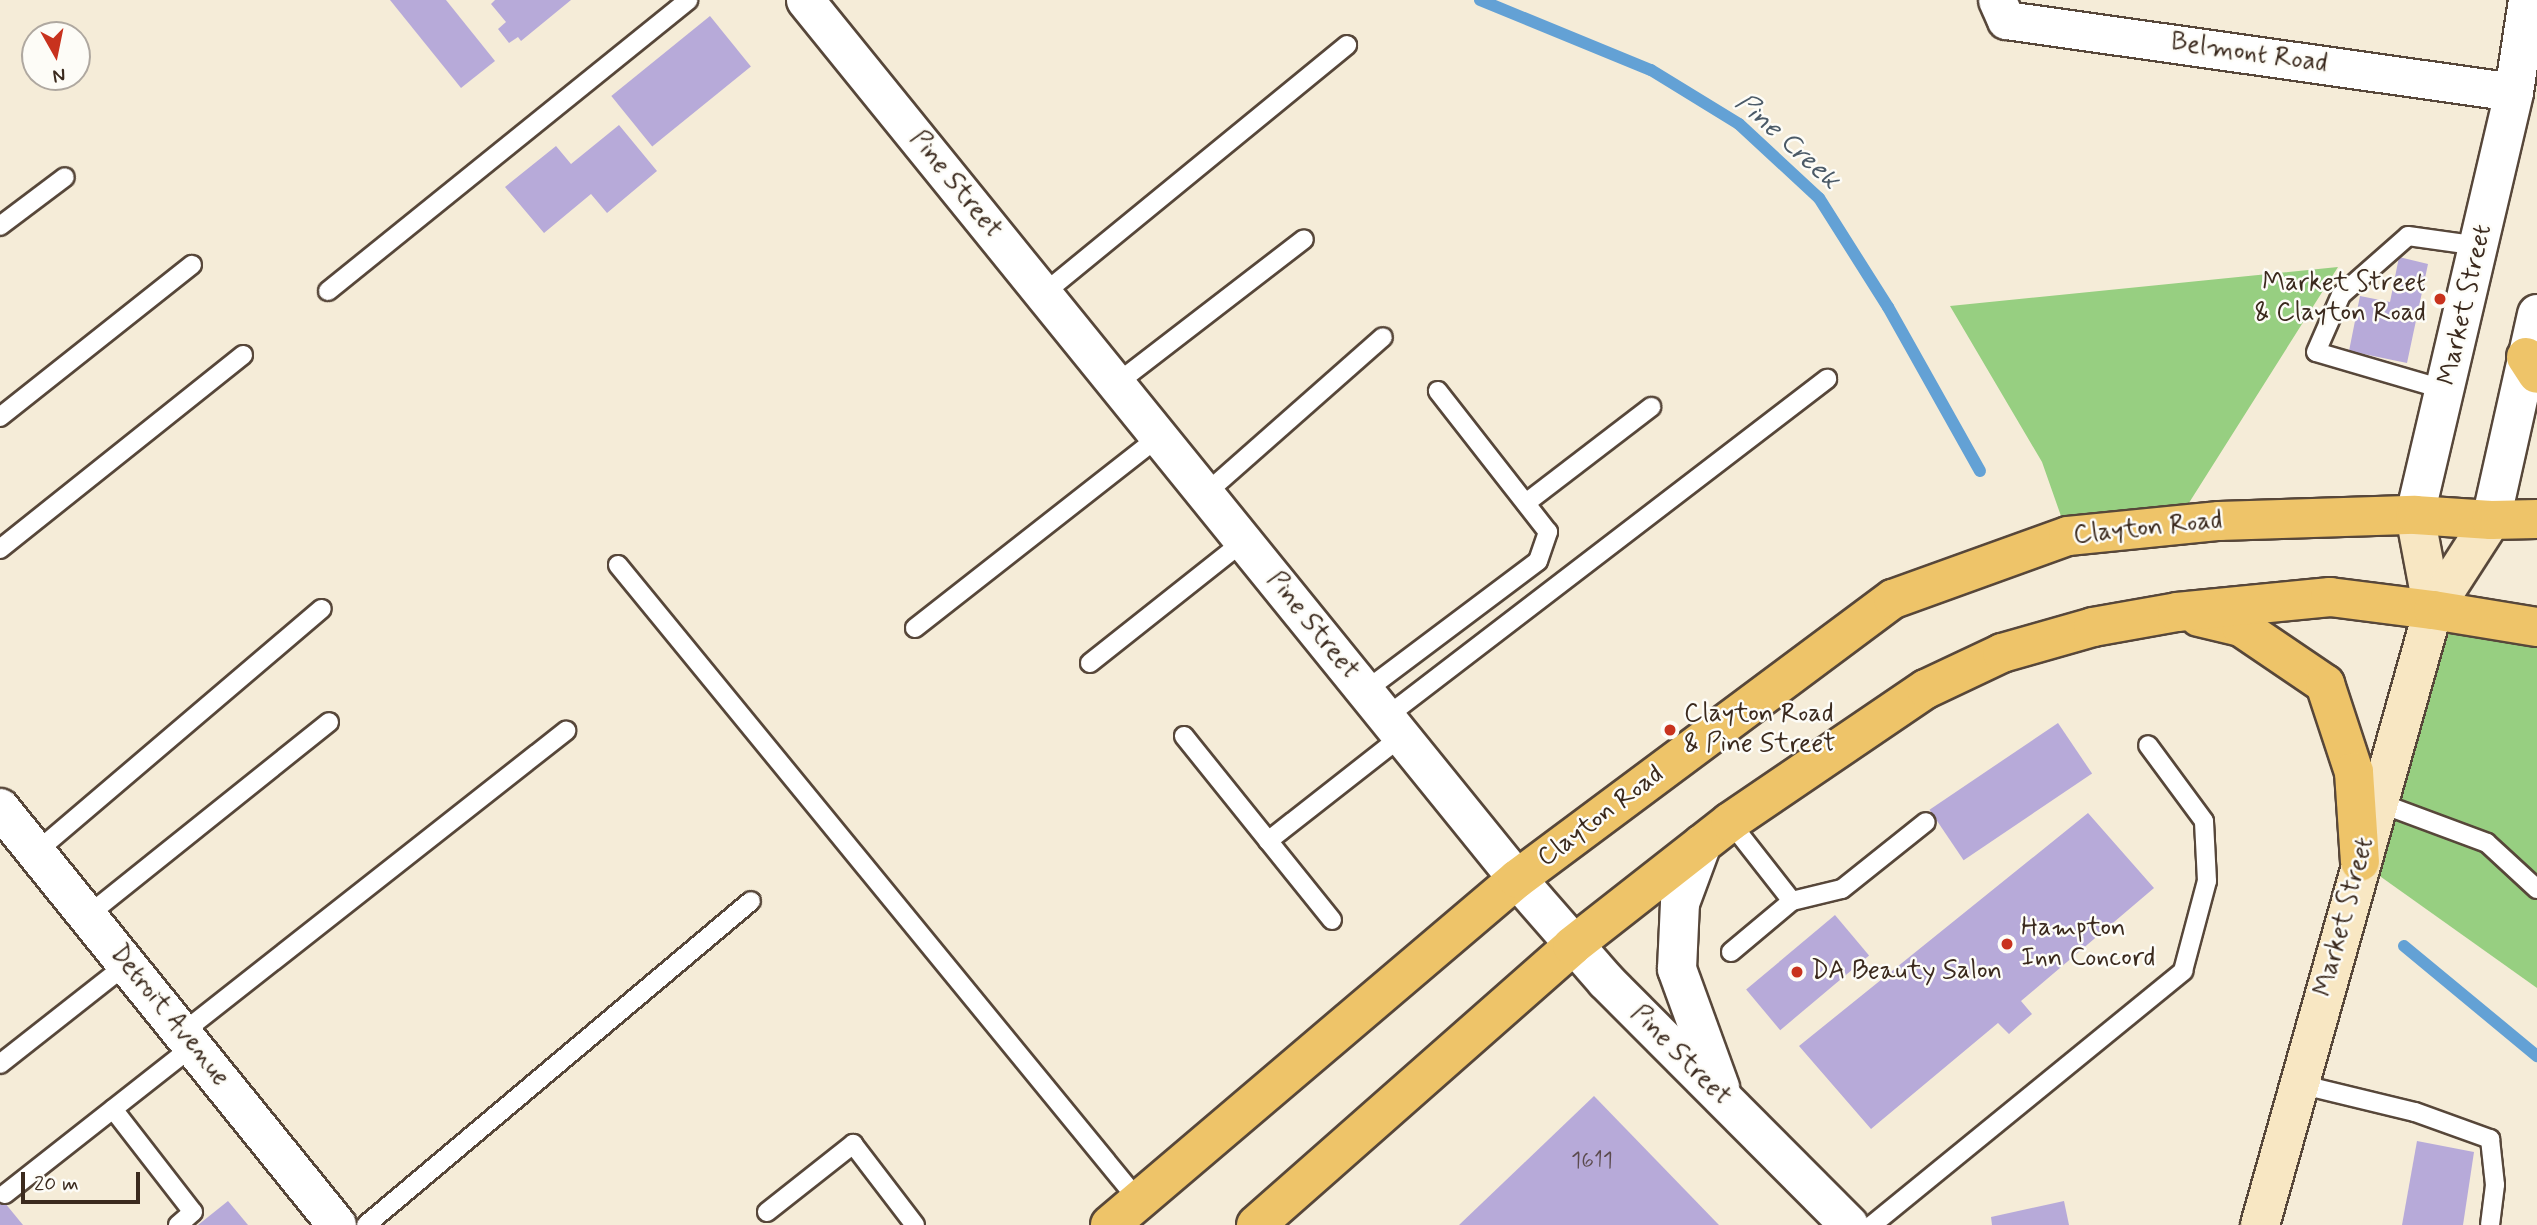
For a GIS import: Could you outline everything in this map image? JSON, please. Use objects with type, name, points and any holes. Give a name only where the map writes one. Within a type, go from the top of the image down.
[{"type":"main road","name":"Clayton Road","points":[[1110,1225],[1517,879],[1894,599],[2068,536],[2219,521],[2415,515],[2491,520],[2537,519]]},
{"type":"main road","name":"Market Street","points":[[2415,515],[2433,610]]},
{"type":"main road","name":"Market Street","points":[[2260,1225],[2433,610],[2491,520]]},
{"type":"main road","points":[[1256,1225],[1572,946],[1716,833],[1926,689],[2002,653],[2094,627],[2177,612],[2330,597],[2537,627]]},
{"type":"main road","points":[[2177,612],[2241,628],[2325,684],[2354,772],[2360,862]]},
{"type":"street","name":"Pine Street","points":[[805,0],[1572,946],[1849,1225]]},
{"type":"street","name":"Belmont Road","points":[[1997,0],[2006,20],[2514,92]]},
{"type":"street","name":"Market Street","points":[[2415,515],[2514,92],[2528,0]]},
{"type":"street","name":"Market Street","points":[[2491,520],[2531,365],[2537,314]]},
{"type":"street","name":"Detroit Avenue","points":[[0,808],[337,1225]]},
{"type":"street","points":[[1716,833],[1680,903],[1677,969],[1726,1102]]},
{"type":"lane","points":[[328,291],[688,0]]},
{"type":"lane","points":[[1043,294],[1347,46]]},
{"type":"lane","points":[[0,226],[65,177]]},
{"type":"lane","points":[[2446,390],[2316,352],[2341,295],[2408,236],[2479,246]]},
{"type":"lane","points":[[1116,384],[1304,239]]},
{"type":"lane","points":[[0,417],[192,265]]},
{"type":"lane","points":[[1205,494],[1383,337]]},
{"type":"lane","points":[[0,550],[243,355]]},
{"type":"lane","points":[[1384,715],[1828,379]]},
{"type":"lane","points":[[1268,841],[1384,715],[1538,561],[1548,532],[1438,391]]},
{"type":"lane","points":[[1526,503],[1651,407]]},
{"type":"lane","points":[[915,628],[1159,437]]},
{"type":"lane","points":[[1090,663],[1244,541]]},
{"type":"lane","points":[[618,565],[1139,1201]]},
{"type":"lane","points":[[36,852],[322,608]]},
{"type":"lane","points":[[87,916],[328,722]]},
{"type":"lane","points":[[5,1194],[113,1109],[187,1040],[566,731]]},
{"type":"lane","points":[[1184,736],[1332,920]]},
{"type":"lane","points":[[1872,1225],[2183,971],[2207,881],[2204,821],[2148,745]]},
{"type":"lane","points":[[2377,802],[2487,843],[2537,889]]},
{"type":"lane","points":[[1731,952],[1792,901],[1842,889],[1926,821]]},
{"type":"lane","points":[[1716,833],[1792,901]]},
{"type":"lane","points":[[366,1225],[751,901]]},
{"type":"lane","points":[[0,1064],[127,964]]},
{"type":"lane","points":[[2300,1084],[2415,1112],[2490,1139],[2495,1185],[2490,1225]]},
{"type":"lane","points":[[113,1109],[193,1212],[178,1225]]},
{"type":"lane","points":[[767,1212],[853,1144],[915,1225]]},
{"type":"green space","points":[[2338,267],[2175,525],[2068,536],[2042,462],[1950,306]]},
{"type":"green space","points":[[2433,610],[2537,627],[2537,988],[2360,862]]},
{"type":"building","points":[[390,0],[446,0],[495,61],[461,88]]},
{"type":"building","points":[[495,0],[571,0],[521,41],[518,37],[509,43],[498,29],[506,22],[491,4]]},
{"type":"building","points":[[710,16],[751,67],[652,146],[611,96]]},
{"type":"building","points":[[619,125],[657,171],[607,213],[591,194],[544,233],[505,187],[556,146],[571,164]]},
{"type":"building","points":[[2399,257],[2428,264],[2407,363],[2349,351],[2360,296],[2390,302]]},
{"type":"building","points":[[2058,723],[2092,774],[1964,860],[1929,810]]},
{"type":"building","name":"Hampton Inn Concord","points":[[2088,813],[2154,888],[2021,1001],[2032,1014],[2009,1034],[1998,1023],[1871,1129],[1799,1046]]},
{"type":"building","points":[[1835,915],[1869,956],[1780,1030],[1746,990]]},
{"type":"building","points":[[1594,1096],[1719,1225],[1459,1225]]},
{"type":"building","points":[[2417,1141],[2474,1152],[2463,1225],[2402,1225]]},
{"type":"building","points":[[0,1197],[23,1225],[0,1225]]},
{"type":"building","points":[[228,1201],[248,1225],[198,1225]]},
{"type":"building","points":[[2064,1201],[2069,1225],[1992,1225],[1991,1217]]},
{"type":"waterway","name":"Pine Creek","points":[[1480,0],[1651,70],[1739,124],[1819,198],[1888,307],[1980,471]]},
{"type":"waterway","name":"Pine Creek","points":[[2404,946],[2537,1056]]},
{"type":"place","name":"Market Street & Clayton Road","points":[[2440,299]]},
{"type":"place","name":"Clayton Road & Pine Street","points":[[1670,730]]},
{"type":"place","name":"Hampton Inn Concord","points":[[2007,944]]},
{"type":"place","name":"DA Beauty Salon","points":[[1797,972]]}]
